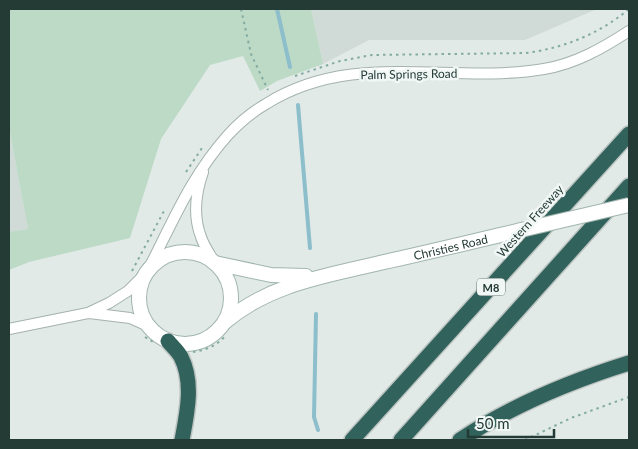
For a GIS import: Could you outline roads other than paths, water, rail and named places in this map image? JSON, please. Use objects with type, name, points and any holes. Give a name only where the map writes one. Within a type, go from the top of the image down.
[{"type":"highway","name":"Western Freeway","points":[[352,440],[629,134]]},
{"type":"highway","points":[[401,440],[629,186]]},
{"type":"highway","points":[[164,345],[181,357],[188,387],[188,406],[182,440]]},
{"type":"highway","points":[[460,440],[540,397],[587,376],[629,363]]},
{"type":"main road","name":"Christies Road","points":[[228,326],[246,306],[273,291],[331,275],[629,205]]},
{"type":"main road","points":[[173,253],[201,254],[215,262],[223,271],[229,283],[232,296],[228,326],[206,340],[194,344],[164,345],[157,335],[145,331],[141,313],[139,297],[142,282],[148,270],[160,259],[173,253]]},
{"type":"main road","name":"Christies Road","points":[[215,262],[294,277],[331,275]]},
{"type":"street","name":"Palm Springs Road","points":[[148,270],[188,190],[208,159],[229,133],[254,112],[283,93],[320,79],[370,72],[508,73],[544,69],[581,58],[604,48],[629,31]]},
{"type":"street","name":"Palm Springs Road","points":[[208,159],[200,182],[196,205],[200,237],[215,262]]},
{"type":"street","points":[[9,329],[88,313],[128,291],[148,270]]},
{"type":"street","points":[[88,313],[130,318],[145,331]]},
{"type":"waterway","points":[[277,9],[290,67]]},
{"type":"waterway","points":[[298,105],[310,248]]},
{"type":"waterway","points":[[316,314],[314,417],[318,430]]}]
